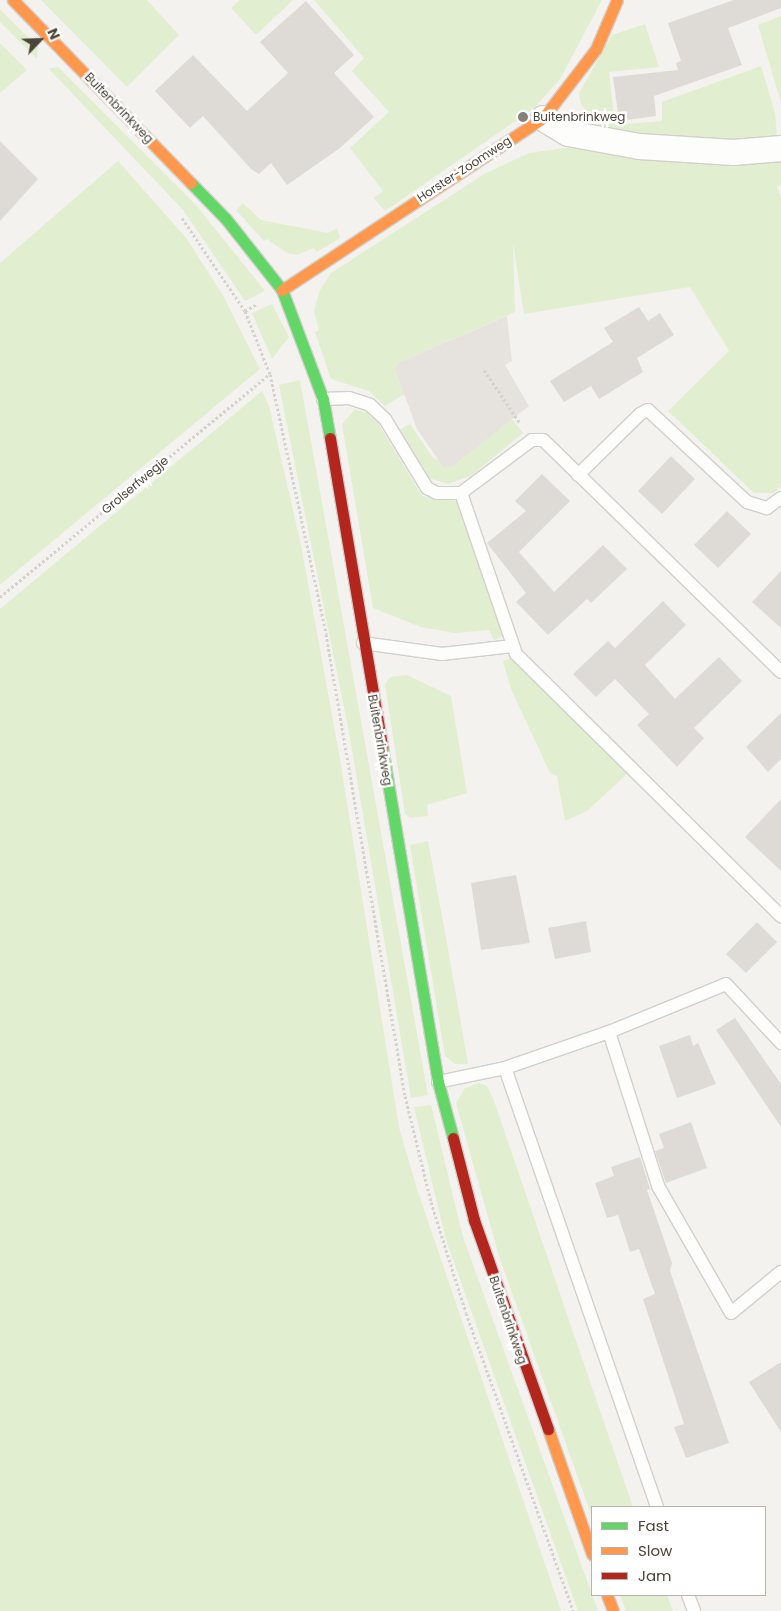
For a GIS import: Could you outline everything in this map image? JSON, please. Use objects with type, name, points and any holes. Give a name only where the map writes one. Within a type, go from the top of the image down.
[{"type":"main road","name":"Buitenbrinkweg","points":[[13,0],[226,219],[282,290],[323,398],[438,1082],[474,1220],[591,1551]]},
{"type":"main road","name":"Horster-Zoomweg","points":[[282,290],[543,118],[596,49],[616,0]]},
{"type":"main road","points":[[607,1596],[613,1611]]},
{"type":"street","points":[[543,118],[568,133],[639,146],[733,152],[781,148]]},
{"type":"lane","points":[[323,398],[349,398],[370,404],[385,419],[427,488],[437,493],[461,492],[532,440],[543,440],[781,672]]},
{"type":"lane","points":[[578,476],[640,414],[648,410],[747,502],[767,508],[781,498]]},
{"type":"lane","points":[[461,492],[516,654],[781,916]]},
{"type":"lane","points":[[363,643],[442,654],[513,646]]},
{"type":"lane","points":[[438,1082],[505,1068],[609,1032],[726,984],[781,1043]]},
{"type":"lane","points":[[609,1032],[658,1186],[730,1313],[781,1272]]},
{"type":"lane","points":[[505,1068],[657,1506]]},
{"type":"lane","points":[[688,1596],[694,1611]]},
{"type":"path","name":"Grolserfwegje","points":[[0,597],[270,374],[240,304],[179,215]]},
{"type":"path","points":[[484,370],[532,440]]},
{"type":"green space","points":[[41,0],[147,0],[179,35],[127,87]]},
{"type":"green space","points":[[240,0],[293,0],[256,35],[231,8]]},
{"type":"green space","points":[[314,0],[602,0],[560,79],[533,109],[385,211],[374,198],[383,191],[350,148],[389,112],[352,71],[364,58]]},
{"type":"green space","points":[[0,9],[38,47],[37,59],[0,22]]},
{"type":"green space","points":[[781,16],[781,103],[758,25]]},
{"type":"green space","points":[[645,24],[659,67],[609,72],[615,125],[662,121],[662,102],[761,66],[775,113],[777,137],[741,142],[608,131],[596,126],[581,104],[579,93],[612,35]]},
{"type":"green space","points":[[0,43],[27,70],[0,93]]},
{"type":"green space","points":[[58,67],[196,205],[265,291],[245,301],[184,211],[49,69]]},
{"type":"green space","points":[[573,147],[781,157],[781,185],[777,187],[781,197],[781,486],[774,493],[754,493],[668,411],[729,351],[690,287],[524,314],[513,243],[515,312],[398,363],[395,369],[406,393],[385,406],[369,391],[331,379],[315,332],[319,330],[314,311],[320,290],[331,273],[486,173],[529,153]]},
{"type":"green space","points":[[118,161],[187,239],[224,297],[260,369],[0,585],[0,263]]},
{"type":"green space","points":[[243,203],[261,220],[328,233],[337,228],[340,238],[317,252],[314,248],[297,255],[287,253],[267,239],[264,241],[236,210]]},
{"type":"green space","points":[[272,304],[289,337],[272,359],[252,313]]},
{"type":"green space","points":[[300,380],[428,1095],[411,1098],[349,732],[279,385]]},
{"type":"green space","points":[[262,391],[269,406],[301,545],[340,759],[399,1127],[417,1189],[561,1611],[0,1611],[0,609]]},
{"type":"green space","points":[[355,409],[368,413],[378,423],[422,496],[457,501],[503,636],[494,640],[489,630],[454,633],[421,627],[373,608],[342,424]]},
{"type":"green space","points":[[512,419],[523,433],[472,475],[448,484],[429,478],[399,430],[410,424],[433,458],[453,466]]},
{"type":"green space","points":[[511,658],[627,774],[587,811],[565,821],[557,776],[550,773],[511,689],[503,661]]},
{"type":"green space","points":[[407,675],[451,696],[467,793],[427,805],[428,816],[410,818],[405,814],[385,684],[390,677]]},
{"type":"green space","points":[[428,841],[468,1064],[455,1064],[445,1056],[410,845]]},
{"type":"green space","points":[[479,1083],[487,1086],[493,1098],[633,1506],[591,1506],[591,1514],[499,1256],[456,1103],[465,1088]]},
{"type":"green space","points":[[431,1105],[463,1237],[598,1611],[578,1611],[446,1240],[414,1107]]},
{"type":"green space","points":[[620,1596],[667,1596],[673,1611],[626,1611]]},
{"type":"shaded area","points":[[507,316],[512,361],[505,365],[529,406],[453,466],[444,468],[417,429],[395,369],[398,363]]},
{"type":"building","points":[[734,0],[781,0],[781,8],[728,28],[742,65],[654,96],[656,116],[619,121],[613,77],[678,70],[676,63],[681,61],[668,23]]},
{"type":"building","points":[[306,1],[354,55],[334,73],[374,117],[340,148],[287,185],[271,163],[259,174],[251,169],[203,116],[190,128],[155,91],[193,55],[247,111],[288,73],[260,42]]},
{"type":"building","points":[[0,141],[38,179],[0,221]]},
{"type":"building","points":[[639,307],[648,321],[660,313],[674,335],[637,358],[643,372],[599,399],[591,386],[564,402],[550,381],[613,342],[604,328]]},
{"type":"building","points":[[671,456],[695,479],[662,514],[638,491]]},
{"type":"building","points":[[542,474],[570,501],[519,552],[554,592],[603,545],[627,569],[591,603],[587,599],[548,635],[516,602],[526,593],[487,543],[526,511],[515,501]]},
{"type":"building","points":[[727,511],[751,534],[718,568],[694,545]]},
{"type":"building","points":[[781,571],[781,628],[752,602]]},
{"type":"building","points":[[663,601],[686,625],[645,665],[675,699],[719,657],[742,681],[694,728],[704,738],[677,767],[637,725],[649,714],[615,679],[596,697],[573,674],[608,641],[615,648]]},
{"type":"building","points":[[781,713],[781,759],[768,772],[746,747]]},
{"type":"building","points":[[781,799],[781,871],[745,837]]},
{"type":"building","points":[[516,875],[530,943],[481,950],[471,883]]},
{"type":"building","points":[[586,921],[591,952],[555,959],[548,928]]},
{"type":"building","points":[[757,922],[777,942],[746,973],[726,954]]},
{"type":"building","points":[[735,1018],[781,1084],[781,1127],[716,1030]]},
{"type":"building","points":[[690,1035],[693,1046],[698,1043],[716,1084],[677,1098],[659,1046]]},
{"type":"building","points":[[691,1122],[707,1168],[666,1183],[655,1151],[664,1148],[659,1134]]},
{"type":"building","points":[[640,1157],[650,1189],[647,1190],[672,1263],[670,1271],[729,1443],[686,1458],[674,1427],[684,1424],[643,1299],[655,1294],[639,1249],[630,1252],[618,1215],[607,1218],[595,1183],[614,1176],[611,1167]]},
{"type":"building","points":[[781,1362],[781,1432],[749,1382]]},
{"type":"traffic: fast","points":[[191,183],[226,219],[282,290],[323,399],[330,438]]},
{"type":"traffic: fast","points":[[382,747],[438,1082],[453,1138]]},
{"type":"traffic: slow","points":[[13,0],[191,183]]},
{"type":"traffic: slow","points":[[282,290],[543,118],[596,49],[617,0]]},
{"type":"traffic: slow","points":[[548,1429],[591,1551]]},
{"type":"traffic: slow","points":[[607,1596],[613,1611]]},
{"type":"traffic: jam","points":[[330,438],[382,747]]},
{"type":"traffic: jam","points":[[453,1138],[474,1220],[548,1429]]},
{"type":"place","name":"Buitenbrinkweg","points":[[523,117]]}]
